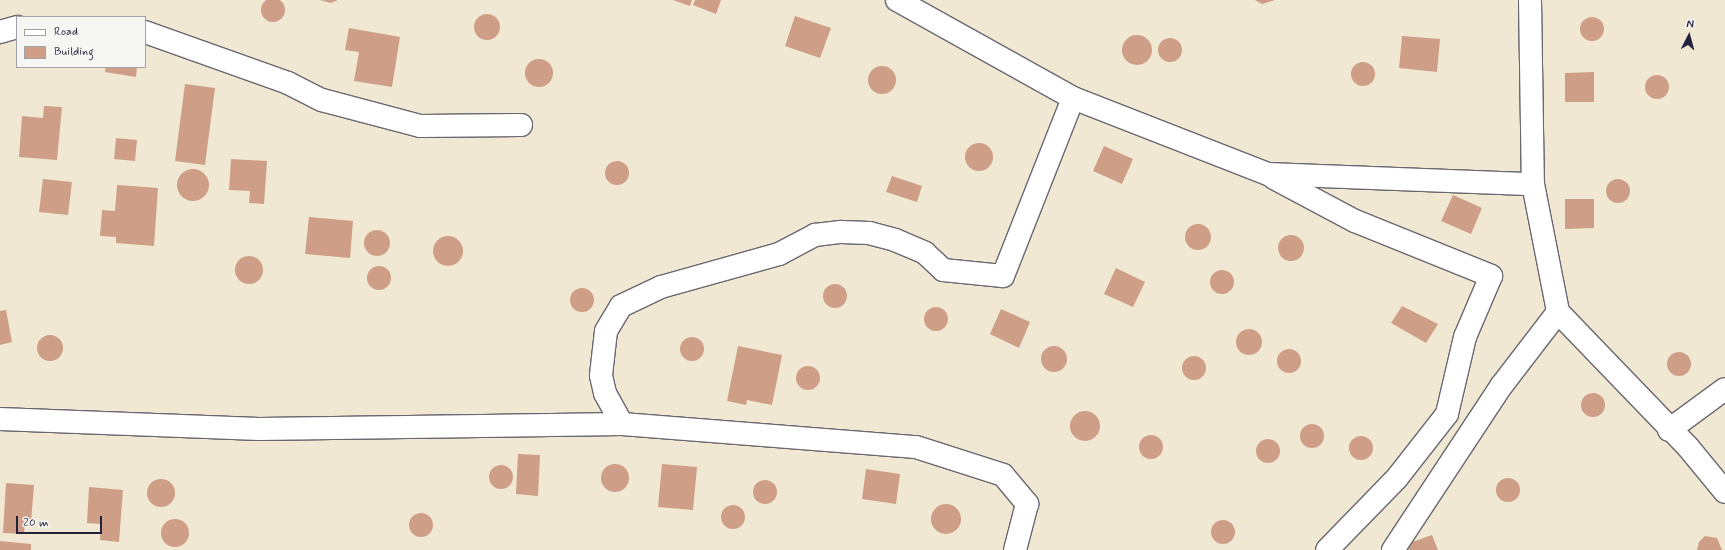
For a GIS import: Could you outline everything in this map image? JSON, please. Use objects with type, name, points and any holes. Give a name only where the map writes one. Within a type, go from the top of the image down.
[{"type":"street","points":[[897,0],[1073,98],[1268,174],[1355,221],[1491,276],[1465,337],[1448,414],[1397,478],[1327,550]]},
{"type":"street","points":[[1530,0],[1533,184],[1558,312],[1669,430],[1688,447],[1725,492]]},
{"type":"street","points":[[0,32],[16,28]]},
{"type":"street","points":[[146,32],[288,83],[322,100],[420,126],[521,125]]},
{"type":"street","points":[[622,424],[605,393],[601,375],[606,331],[621,306],[661,287],[778,254],[815,235],[841,232],[870,233],[894,240],[925,253],[943,270],[1003,276],[1073,98]]},
{"type":"street","points":[[1268,174],[1533,184]]},
{"type":"street","points":[[1393,550],[1502,385],[1558,312]]},
{"type":"street","points":[[1669,430],[1725,389]]},
{"type":"street","points":[[0,419],[259,429],[622,424],[916,447],[1003,475],[1027,504],[1015,550]]},
{"type":"building","points":[[269,-1],[277,-1],[284,6],[284,14],[277,21],[269,21],[262,14],[262,6]]},
{"type":"building","points":[[320,0],[338,0],[331,3]]},
{"type":"building","points":[[673,0],[692,0],[690,6]]},
{"type":"building","points":[[695,0],[721,0],[716,14],[693,5]]},
{"type":"building","points":[[1255,0],[1275,0],[1262,4]]},
{"type":"building","points":[[487,14],[496,18],[500,27],[496,36],[487,40],[478,36],[474,27],[478,18]]},
{"type":"building","points":[[795,16],[831,28],[820,58],[785,46]]},
{"type":"building","points":[[1587,17],[1597,17],[1604,24],[1604,34],[1597,41],[1587,41],[1580,34],[1580,24]]},
{"type":"building","points":[[349,28],[400,37],[392,87],[354,81],[359,52],[345,50]]},
{"type":"building","points":[[1137,35],[1143,36],[1151,44],[1151,56],[1143,64],[1137,65],[1131,64],[1123,56],[1122,50],[1123,44],[1131,36]]},
{"type":"building","points":[[1402,36],[1440,39],[1437,72],[1399,68]]},
{"type":"building","points":[[1165,38],[1175,38],[1182,45],[1182,55],[1175,62],[1165,62],[1158,55],[1158,45]]},
{"type":"building","points":[[539,59],[549,63],[553,73],[549,83],[539,87],[529,83],[525,73],[529,63]]},
{"type":"building","points":[[1358,62],[1368,62],[1375,69],[1375,79],[1368,86],[1358,86],[1351,79],[1351,69]]},
{"type":"building","points":[[882,66],[888,67],[892,70],[895,74],[895,86],[892,90],[888,93],[882,94],[876,93],[872,90],[869,86],[868,80],[869,74],[872,70],[876,67]]},
{"type":"building","points":[[106,68],[137,68],[136,77],[105,72]]},
{"type":"building","points":[[1594,72],[1594,102],[1565,102],[1565,73]]},
{"type":"building","points":[[1652,75],[1662,75],[1669,82],[1669,92],[1662,99],[1652,99],[1645,92],[1645,82]]},
{"type":"building","points":[[185,84],[215,88],[205,165],[175,161]]},
{"type":"building","points":[[44,106],[62,107],[57,160],[19,157],[22,116],[43,118]]},
{"type":"building","points":[[116,138],[137,140],[135,161],[114,159]]},
{"type":"building","points":[[979,143],[985,144],[989,147],[992,151],[992,163],[989,167],[985,170],[979,171],[973,170],[969,167],[966,163],[965,157],[966,151],[969,147],[973,144]]},
{"type":"building","points":[[1104,146],[1133,159],[1122,184],[1093,171]]},
{"type":"building","points":[[231,159],[267,161],[264,204],[249,203],[250,191],[229,190]]},
{"type":"building","points":[[617,161],[626,164],[629,173],[626,182],[617,185],[608,182],[605,173],[608,164]]},
{"type":"building","points":[[190,169],[196,169],[206,176],[209,185],[208,191],[202,198],[196,201],[190,201],[180,194],[177,188],[177,182],[184,172]]},
{"type":"building","points":[[892,176],[922,186],[917,202],[886,192]]},
{"type":"building","points":[[43,179],[72,182],[68,215],[39,212]]},
{"type":"building","points":[[1613,179],[1623,179],[1630,186],[1630,196],[1623,203],[1613,203],[1606,196],[1606,186]]},
{"type":"building","points":[[117,185],[158,188],[154,246],[116,243],[116,237],[100,236],[102,210],[115,211]]},
{"type":"building","points":[[1453,195],[1482,208],[1471,234],[1441,221]]},
{"type":"building","points":[[1565,199],[1594,199],[1594,228],[1565,229]]},
{"type":"building","points":[[309,217],[353,221],[350,258],[305,254]]},
{"type":"building","points":[[1198,224],[1207,228],[1211,237],[1207,246],[1198,250],[1189,246],[1185,237],[1189,228]]},
{"type":"building","points":[[377,230],[386,234],[390,243],[386,252],[377,256],[368,252],[364,243],[368,234]]},
{"type":"building","points":[[1291,235],[1300,239],[1304,248],[1300,257],[1291,261],[1282,257],[1278,248],[1282,239]]},
{"type":"building","points":[[448,236],[454,237],[462,245],[462,257],[454,265],[448,266],[442,265],[434,257],[433,251],[434,245],[442,237]]},
{"type":"building","points":[[249,256],[259,260],[263,270],[259,280],[249,284],[239,280],[235,270],[239,260]]},
{"type":"building","points":[[374,266],[384,266],[391,273],[391,283],[384,290],[374,290],[367,283],[367,273]]},
{"type":"building","points":[[1116,268],[1145,282],[1133,307],[1104,294]]},
{"type":"building","points":[[1217,270],[1227,270],[1234,277],[1234,287],[1227,294],[1217,294],[1210,287],[1210,277]]},
{"type":"building","points":[[835,284],[844,287],[847,296],[844,305],[835,308],[826,305],[823,296],[826,287]]},
{"type":"building","points":[[582,288],[591,291],[594,300],[591,309],[582,312],[573,309],[570,300],[573,291]]},
{"type":"building","points":[[1402,306],[1438,324],[1426,343],[1391,323]]},
{"type":"building","points":[[936,307],[945,310],[948,319],[945,328],[936,331],[927,328],[924,319],[927,310]]},
{"type":"building","points":[[1001,309],[1030,322],[1019,348],[990,334]]},
{"type":"building","points":[[6,310],[12,342],[0,345],[0,311]]},
{"type":"building","points":[[1249,329],[1258,333],[1262,342],[1258,351],[1249,355],[1240,351],[1236,342],[1240,333]]},
{"type":"building","points":[[50,335],[60,338],[63,348],[60,358],[50,361],[40,358],[37,348],[40,338]]},
{"type":"building","points":[[692,337],[701,340],[704,349],[701,358],[692,361],[683,358],[680,349],[683,340]]},
{"type":"building","points":[[738,346],[782,355],[772,405],[747,400],[746,405],[727,401]]},
{"type":"building","points":[[1054,346],[1063,350],[1067,359],[1063,368],[1054,372],[1045,368],[1041,359],[1045,350]]},
{"type":"building","points":[[1284,349],[1294,349],[1301,356],[1301,366],[1294,373],[1284,373],[1277,366],[1277,356]]},
{"type":"building","points":[[1674,352],[1684,352],[1691,359],[1691,369],[1684,376],[1674,376],[1667,369],[1667,359]]},
{"type":"building","points":[[1189,356],[1199,356],[1206,363],[1206,373],[1199,380],[1189,380],[1182,373],[1182,363]]},
{"type":"building","points":[[808,366],[817,369],[820,378],[817,387],[808,390],[799,387],[796,378],[799,369]]},
{"type":"building","points":[[1588,393],[1598,393],[1605,400],[1605,410],[1598,417],[1588,417],[1581,410],[1581,400]]},
{"type":"building","points":[[1085,411],[1091,412],[1099,420],[1099,432],[1091,440],[1085,441],[1079,440],[1071,432],[1070,426],[1071,420],[1079,412]]},
{"type":"building","points":[[1307,424],[1317,424],[1324,431],[1324,441],[1317,448],[1307,448],[1300,441],[1300,431]]},
{"type":"building","points":[[1146,435],[1156,435],[1163,442],[1163,452],[1156,459],[1146,459],[1139,452],[1139,442]]},
{"type":"building","points":[[1356,436],[1366,436],[1373,443],[1373,453],[1366,460],[1356,460],[1349,453],[1349,443]]},
{"type":"building","points":[[1263,439],[1273,439],[1280,446],[1280,456],[1273,463],[1263,463],[1256,456],[1256,446]]},
{"type":"building","points":[[518,454],[540,455],[538,496],[516,494]]},
{"type":"building","points":[[615,464],[625,468],[629,478],[625,488],[615,492],[605,488],[601,478],[605,468]]},
{"type":"building","points":[[662,464],[697,467],[693,510],[658,507]]},
{"type":"building","points":[[501,465],[510,468],[513,477],[510,486],[501,489],[492,486],[489,477],[492,468]]},
{"type":"building","points":[[866,469],[900,474],[896,504],[862,499]]},
{"type":"building","points":[[1508,478],[1517,481],[1520,490],[1517,499],[1508,502],[1499,499],[1496,490],[1499,481]]},
{"type":"building","points":[[161,479],[171,483],[175,493],[171,503],[161,507],[151,503],[147,493],[151,483]]},
{"type":"building","points":[[765,480],[774,483],[777,492],[774,501],[765,504],[756,501],[753,492],[756,483]]},
{"type":"building","points":[[6,483],[34,485],[31,522],[25,521],[24,534],[3,533]]},
{"type":"building","points":[[89,487],[123,490],[119,542],[100,540],[101,524],[87,523]]},
{"type":"building","points":[[946,504],[952,505],[960,513],[960,525],[952,533],[946,534],[940,533],[932,525],[931,519],[932,513],[940,505]]},
{"type":"building","points":[[733,505],[742,508],[745,517],[742,526],[733,529],[724,526],[721,517],[724,508]]},
{"type":"building","points":[[421,513],[430,516],[433,525],[430,534],[421,537],[412,534],[409,525],[412,516]]},
{"type":"building","points":[[175,519],[185,523],[189,533],[185,543],[175,547],[165,543],[161,533],[165,523]]},
{"type":"building","points":[[1218,520],[1228,520],[1235,527],[1235,537],[1228,544],[1218,544],[1211,537],[1211,527]]},
{"type":"building","points":[[1432,535],[1438,550],[1409,550],[1407,544]]},
{"type":"building","points":[[1705,536],[1717,538],[1722,550],[1697,550],[1699,542]]},
{"type":"building","points":[[0,541],[31,544],[31,550],[0,550]]}]
